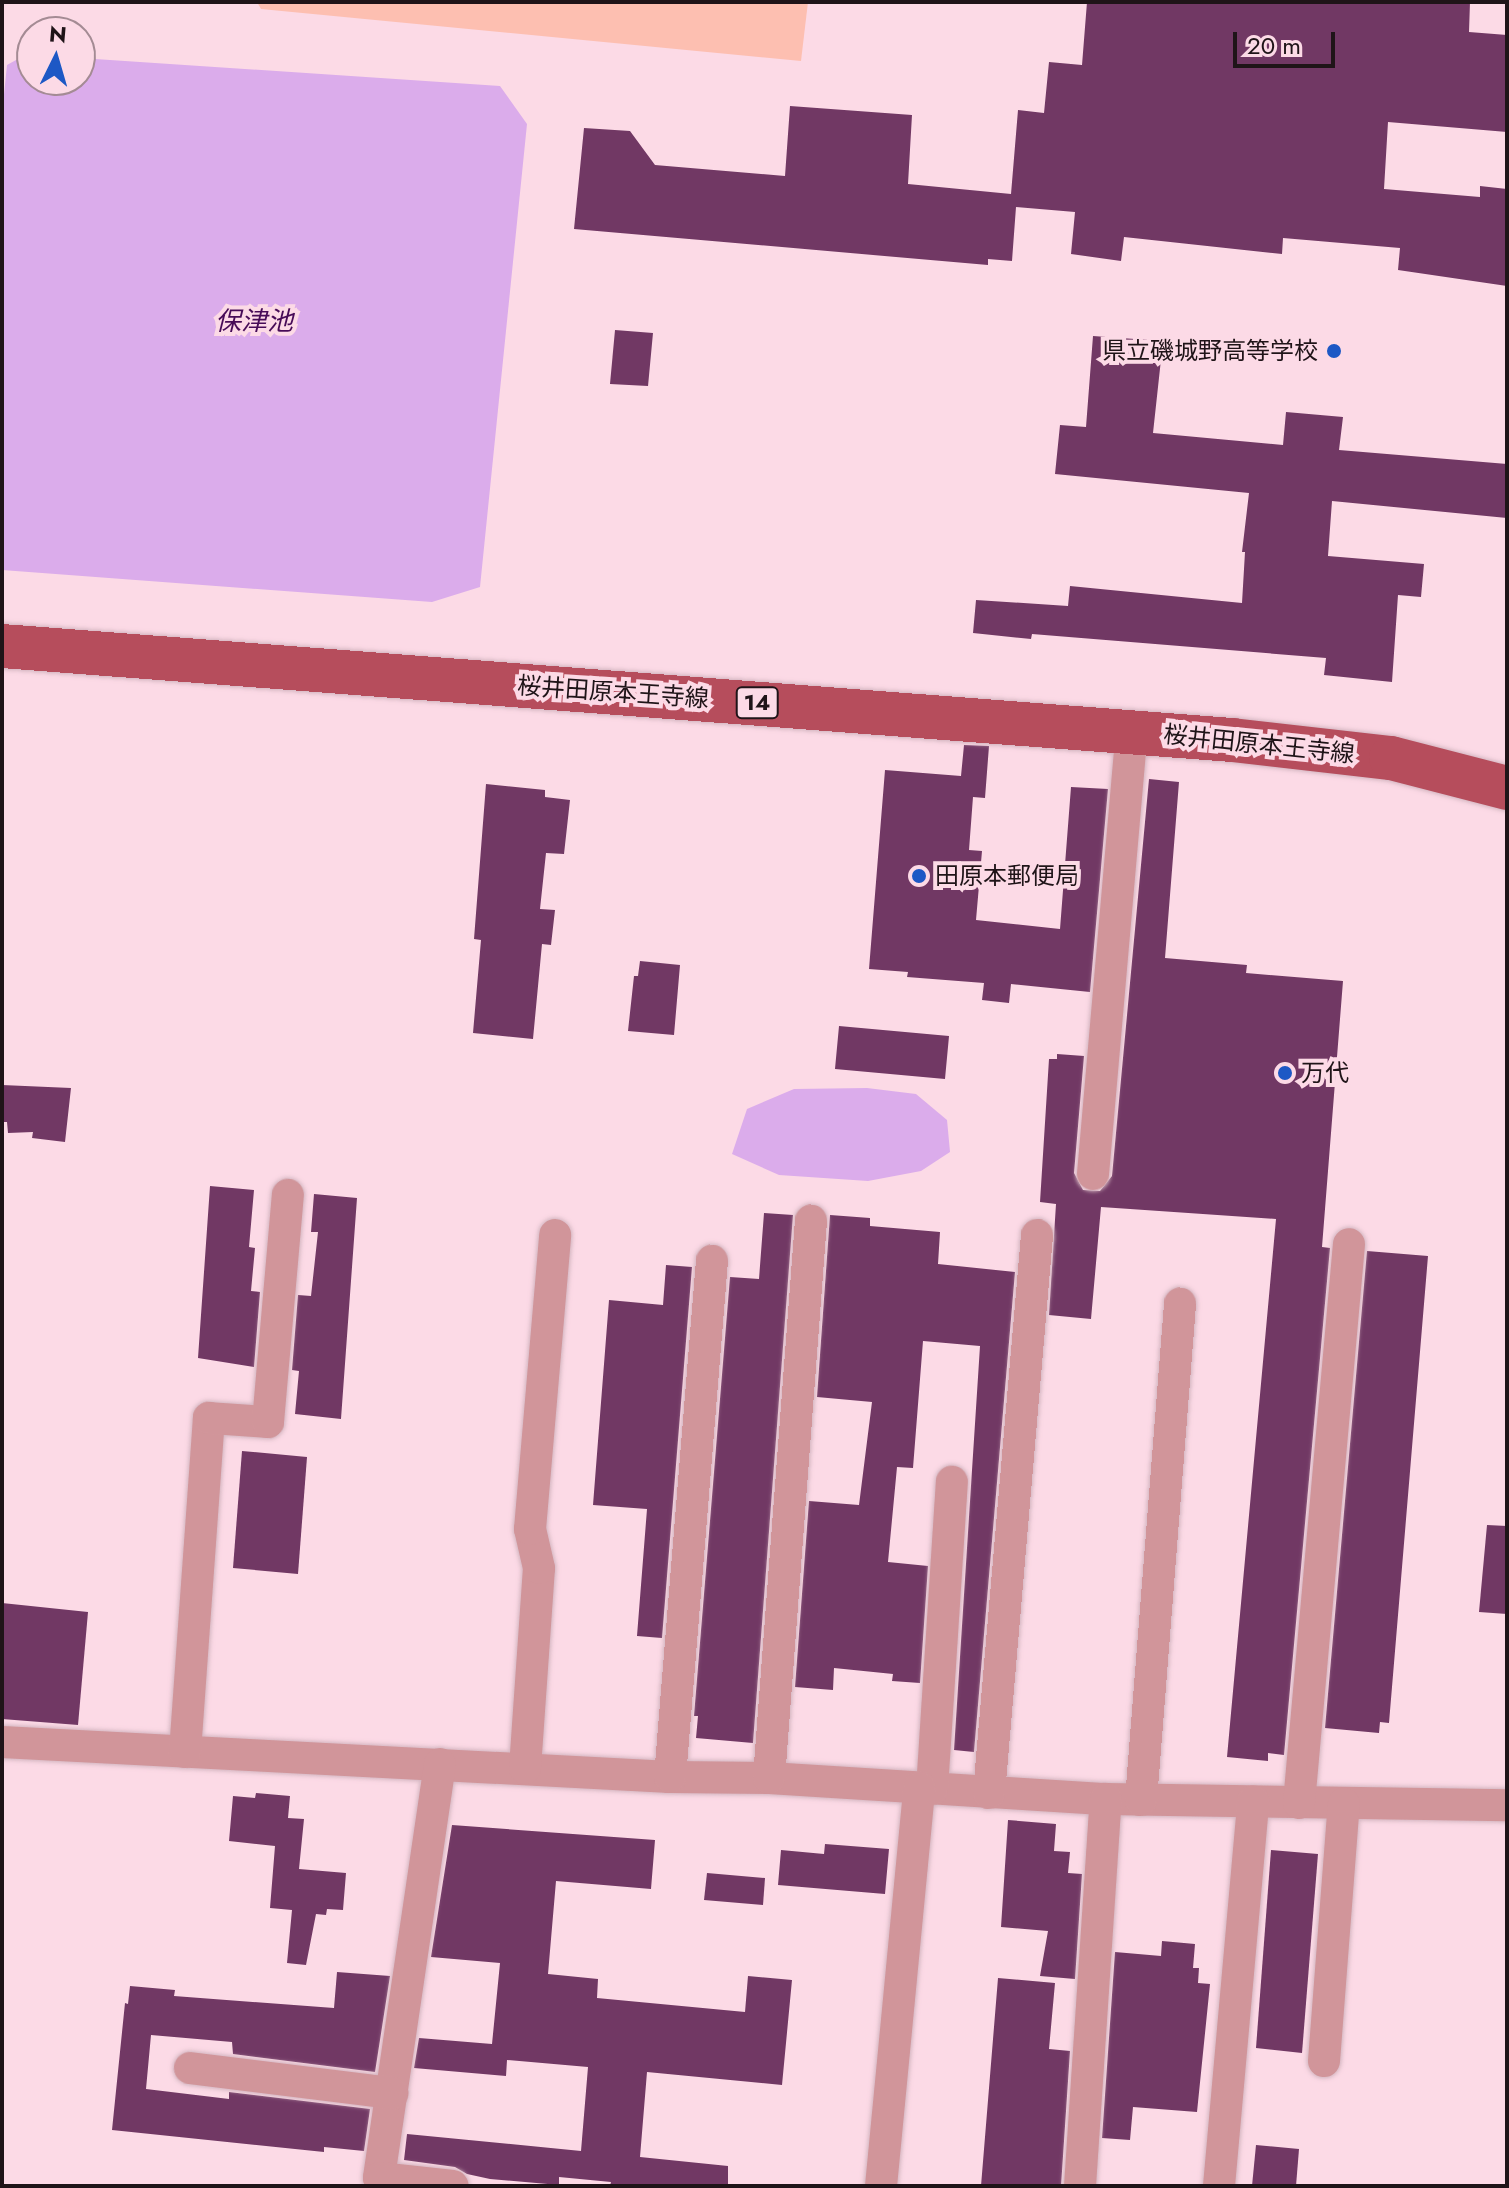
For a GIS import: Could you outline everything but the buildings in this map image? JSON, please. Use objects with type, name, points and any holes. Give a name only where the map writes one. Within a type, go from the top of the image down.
[{"type":"main road","name":"桜井田原本王寺線","points":[[2,646],[1132,732],[1391,758],[1507,788]]},
{"type":"street","points":[[1093,1174],[1132,732]]},
{"type":"street","points":[[185,1752],[209,1418],[268,1422],[288,1195]]},
{"type":"street","points":[[769,1778],[811,1221]]},
{"type":"street","points":[[525,1768],[539,1568],[530,1529],[555,1235]]},
{"type":"street","points":[[989,1793],[1037,1235]]},
{"type":"street","points":[[1299,1803],[1349,1244]]},
{"type":"street","points":[[670,1777],[712,1261]]},
{"type":"street","points":[[1141,1800],[1180,1304]]},
{"type":"street","points":[[881,2186],[926,1788],[952,1482]]},
{"type":"street","points":[[2,1742],[670,1777],[769,1778],[1106,1799],[1507,1805]]},
{"type":"street","points":[[440,1764],[379,2182],[453,2186]]},
{"type":"street","points":[[1080,2186],[1106,1799]]},
{"type":"street","points":[[1219,2186],[1253,1802]]},
{"type":"street","points":[[1324,2061],[1344,1804]]},
{"type":"street","points":[[190,2068],[392,2093]]},
{"type":"shaded area","points":[[257,2],[808,2],[801,61],[261,9]]},
{"type":"water","name":"保津池","points":[[96,59],[500,86],[527,124],[480,587],[432,602],[2,570],[2,114],[7,65],[16,60],[16,96],[96,96]]},
{"type":"water","points":[[867,1088],[916,1094],[947,1120],[950,1152],[921,1171],[868,1181],[779,1175],[732,1154],[747,1109],[794,1089]]},
{"type":"place","name":"県立磯城野高等学校","points":[[1334,351]]},
{"type":"place","name":"田原本郵便局","points":[[919,876]]},
{"type":"place","name":"万代","points":[[1285,1073]]}]
